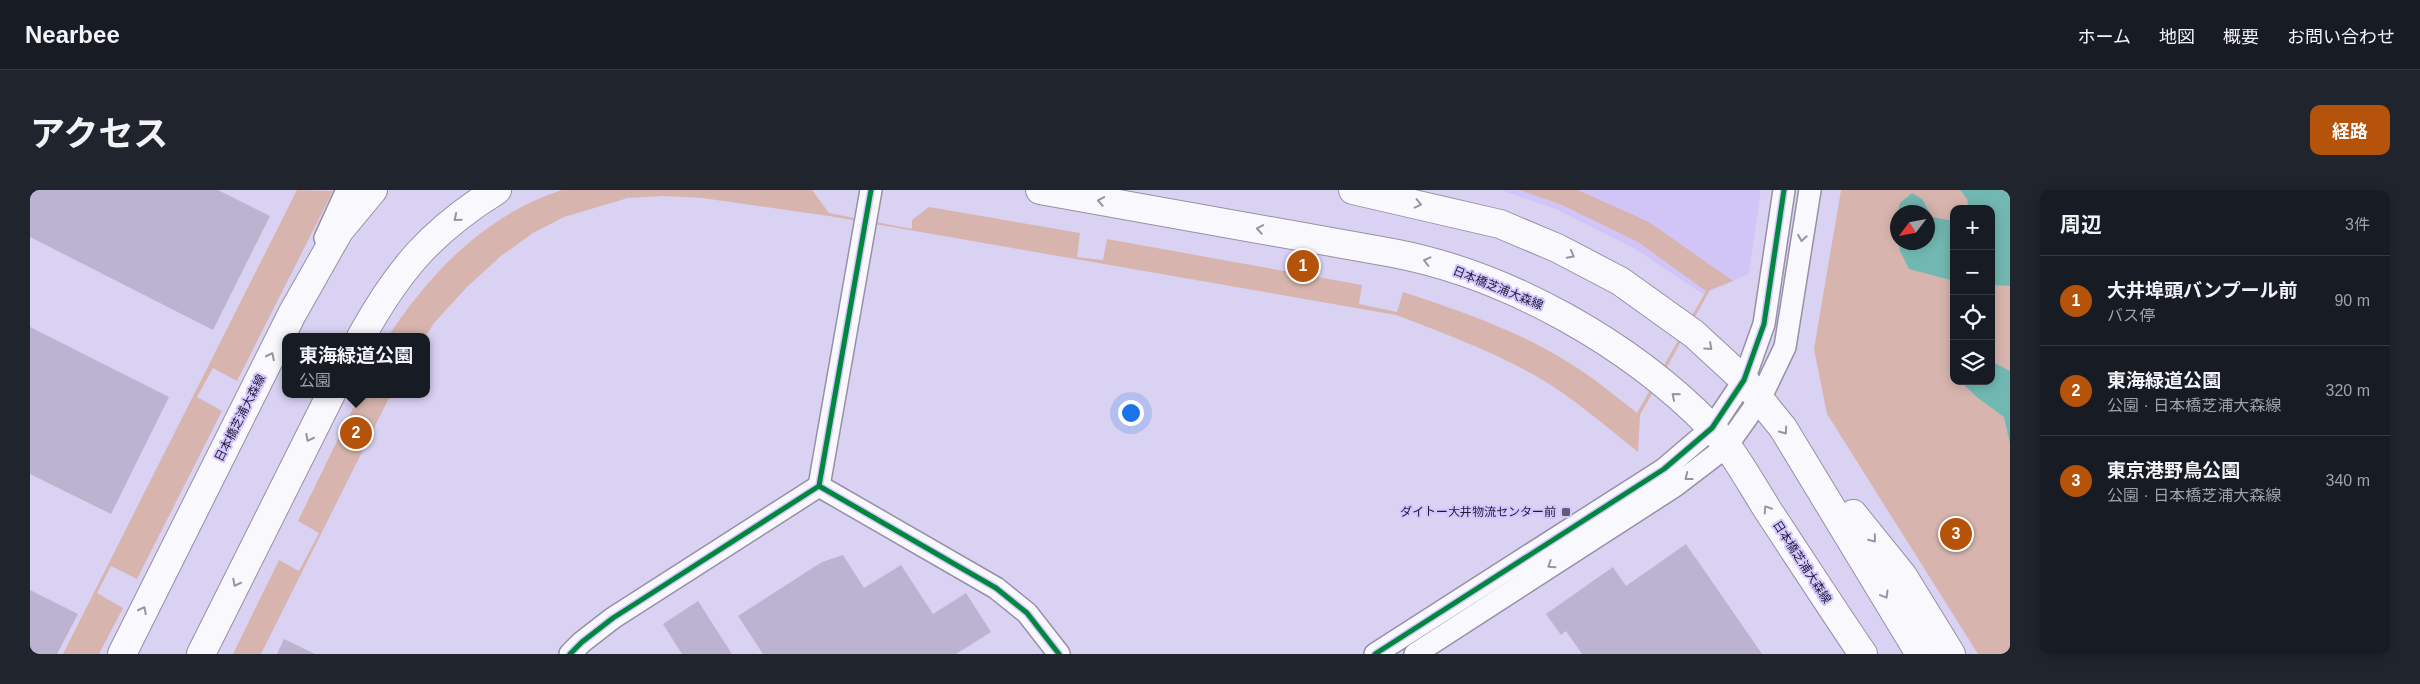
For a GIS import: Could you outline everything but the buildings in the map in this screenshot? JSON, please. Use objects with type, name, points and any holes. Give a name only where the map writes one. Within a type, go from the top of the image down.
[{"type":"main road","name":"日本橋芝浦大森線","points":[[282,333],[339,230],[373,190]]},
{"type":"main road","points":[[363,333],[377,307],[408,264],[432,238],[472,206],[497,190]]},
{"type":"main road","name":"日本橋芝浦大森線","points":[[1040,190],[1398,254],[1441,265],[1479,278],[1531,299],[1580,325],[1631,359],[1719,437],[1863,654]]},
{"type":"main road","points":[[1359,191],[1500,224],[1557,248],[1620,281],[1672,316],[1752,389],[1806,463],[1920,654]]},
{"type":"main road","name":"日本橋芝浦大森線","points":[[122,654],[282,334]]},
{"type":"main road","points":[[201,654],[329,398]]},
{"type":"main road","points":[[1806,463],[1839,496],[1903,576],[1952,654]]},
{"type":"main road","points":[[1794,550],[1844,654]]},
{"type":"street","points":[[292,314],[347,190]]},
{"type":"street","points":[[570,654],[613,618],[819,486],[871,190]]},
{"type":"street","points":[[1752,389],[1764,324],[1784,190]]},
{"type":"street","points":[[1428,651],[1675,486],[1719,437],[1752,389],[1785,347],[1810,190]]},
{"type":"street","points":[[1375,654],[1664,469],[1719,437]]},
{"type":"street","points":[[819,486],[996,588],[1027,613],[1059,654]]},
{"type":"shaded area","points":[[297,190],[333,191],[237,381],[213,368],[197,397],[222,411],[137,579],[111,566],[97,593],[123,608],[99,654],[63,654]]},
{"type":"shaded area","points":[[562,190],[812,190],[829,213],[912,229],[912,220],[929,207],[1080,233],[1077,257],[1103,260],[1107,239],[1362,285],[1359,304],[1397,312],[1403,292],[1495,325],[1540,346],[1582,371],[1637,413],[1706,291],[1638,242],[1562,205],[1520,190],[1578,190],[1649,222],[1733,281],[1710,290],[1640,415],[1638,452],[1576,402],[1536,376],[1485,350],[1396,315],[829,216],[702,198],[663,196],[628,198],[564,217],[533,233],[501,256],[467,287],[434,323],[428,333],[391,333],[422,290],[463,248],[509,214]]},
{"type":"shaded area","points":[[1501,190],[1761,190],[1749,274],[1703,294],[1634,248],[1558,210]]},
{"type":"shaded area","points":[[1841,190],[2010,190],[2010,654],[1978,654],[1827,414],[1814,349]]},
{"type":"shaded area","points":[[1960,190],[2010,190],[2010,286],[1995,285],[1995,205],[1968,205],[1967,199]]},
{"type":"shaded area","points":[[1912,193],[1922,199],[1925,205],[1900,205]]},
{"type":"shaded area","points":[[1935,218],[1950,220],[1950,280],[1909,269],[1900,251],[1935,250]]},
{"type":"shaded area","points":[[1995,363],[2010,371],[2010,444],[2004,417],[1964,385],[1995,385]]},
{"type":"shaded area","points":[[358,398],[389,398],[261,654],[233,654],[279,560],[299,571],[319,533],[298,521]]},
{"type":"cycle path","points":[[570,654],[613,618],[819,486],[871,190]]},
{"type":"cycle path","points":[[1375,654],[1664,469],[1712,428],[1744,380],[1764,324],[1784,190]]},
{"type":"cycle path","points":[[819,486],[996,588],[1027,613],[1059,654]]},
{"type":"place","name":"大井埠頭バンプール前","points":[[1303,266]]},
{"type":"place","name":"東海緑道公園","points":[[356,433]]},
{"type":"place","name":"ダイトー大井物流センター前","points":[[1566,512]]},
{"type":"place","name":"東京港野鳥公園","points":[[1956,534]]}]
